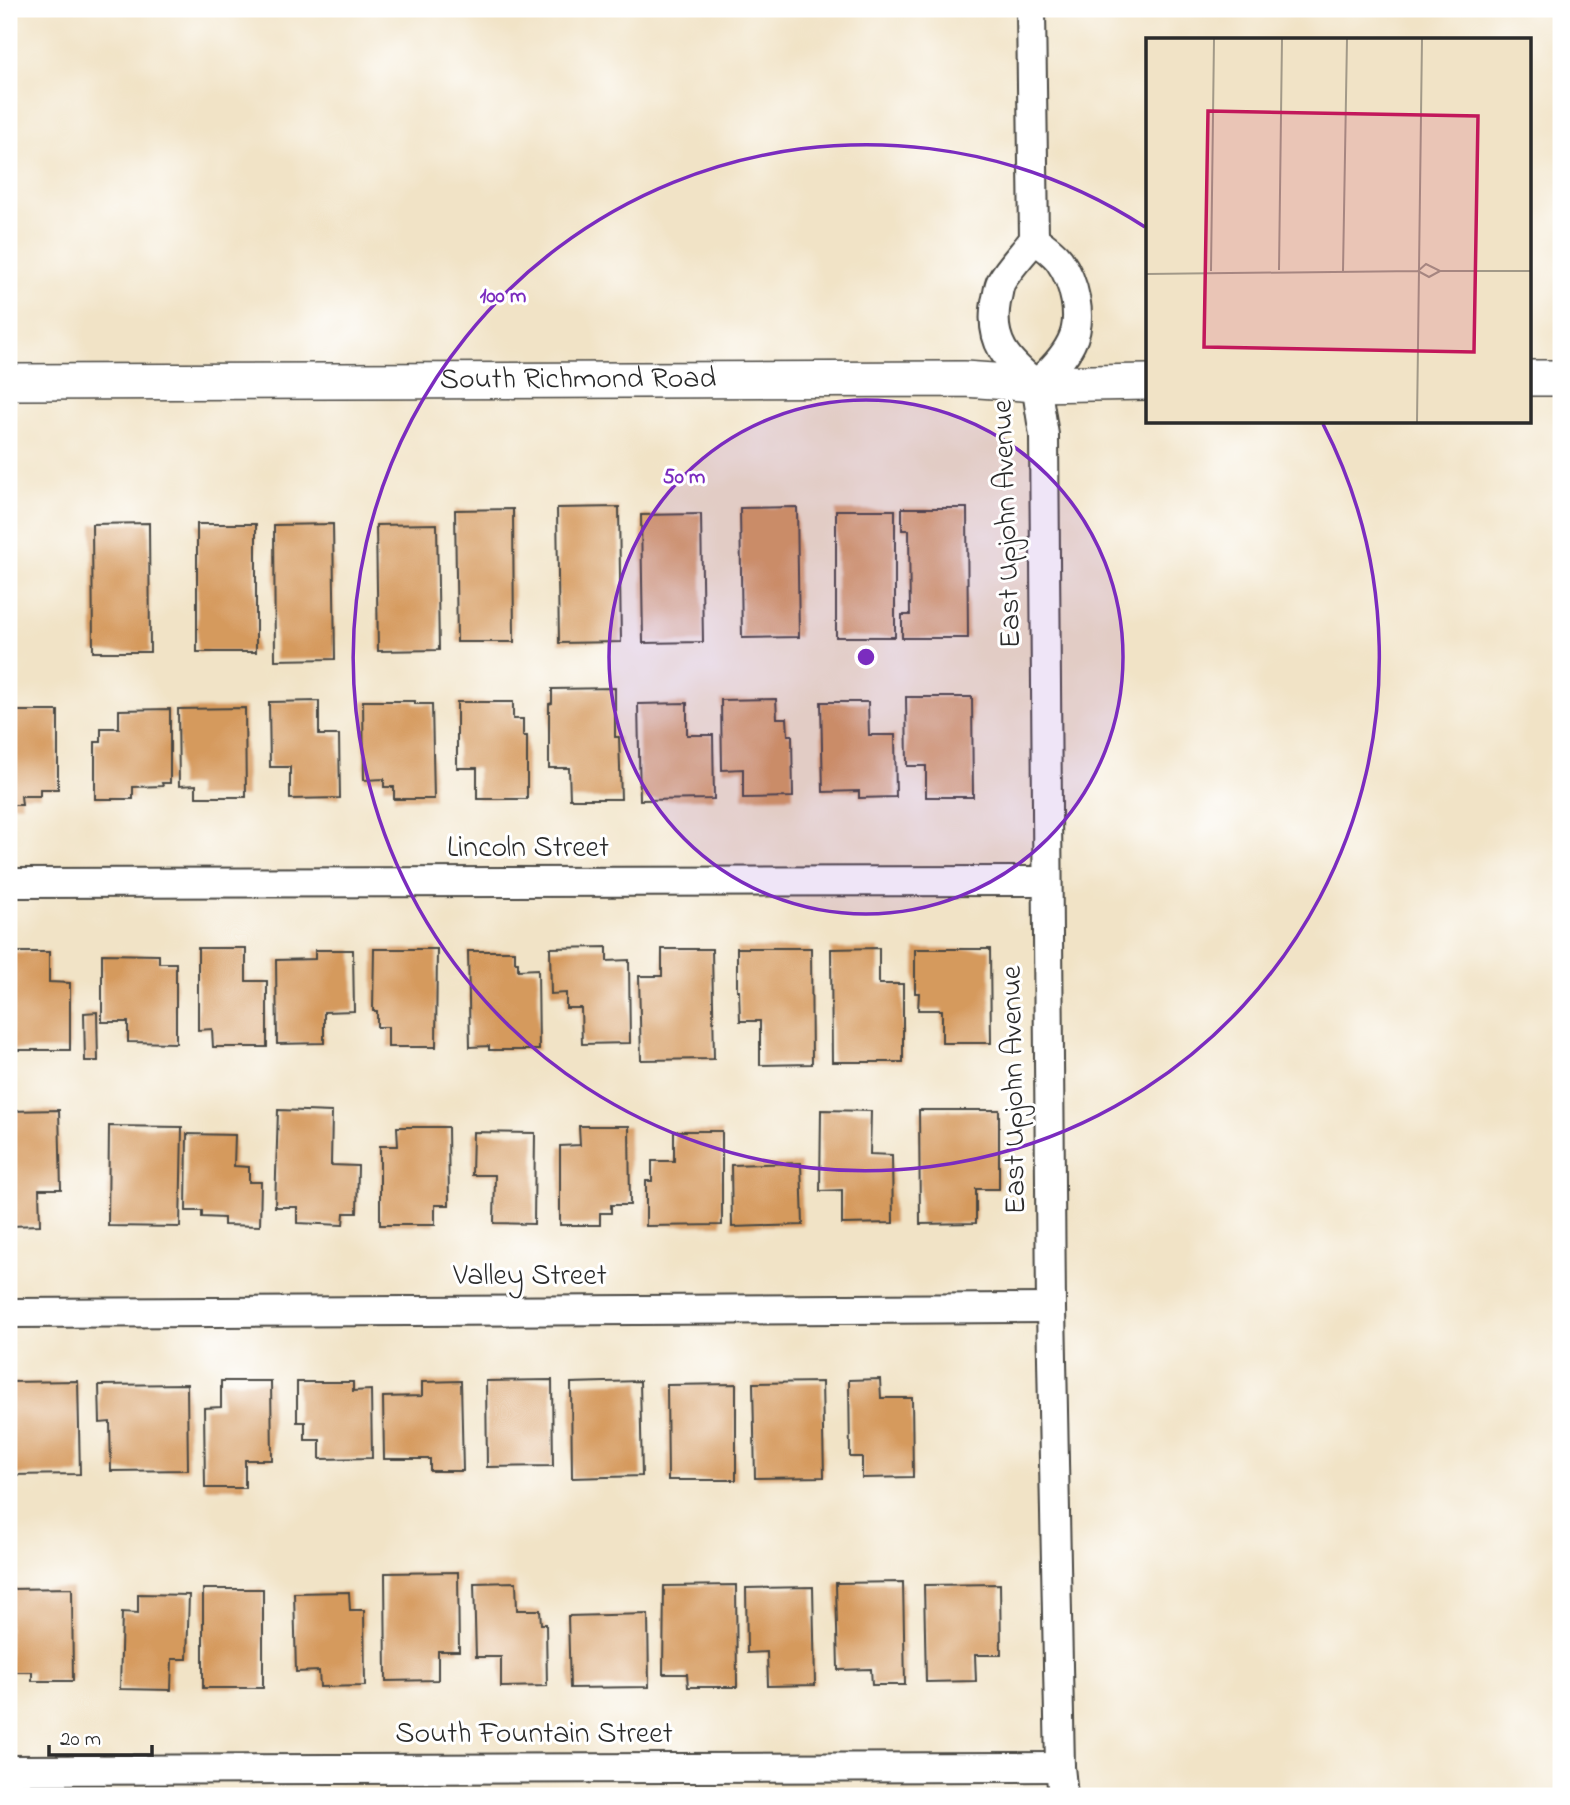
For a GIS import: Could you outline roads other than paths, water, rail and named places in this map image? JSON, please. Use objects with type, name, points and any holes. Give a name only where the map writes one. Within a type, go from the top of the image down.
[{"type":"street","points":[[1031,9],[1034,239],[1000,284],[994,331],[1003,352],[1017,369],[1036,384],[1052,369],[1073,340],[1076,308],[1067,275],[1059,259],[1034,239]]},
{"type":"street","points":[[1532,378],[1561,377]]},
{"type":"street","name":"South Richmond Road","points":[[9,382],[964,379],[1036,384],[1146,382]]},
{"type":"street","name":"East Upjohn Avenue","points":[[1036,384],[1044,438],[1051,1308],[1060,1767],[1063,1796]]},
{"type":"street","name":"Lincoln Street","points":[[9,883],[1047,881]]},
{"type":"street","name":"Valley Street","points":[[9,1313],[1051,1308]]},
{"type":"street","name":"South Fountain Street","points":[[9,1770],[1060,1767]]}]
